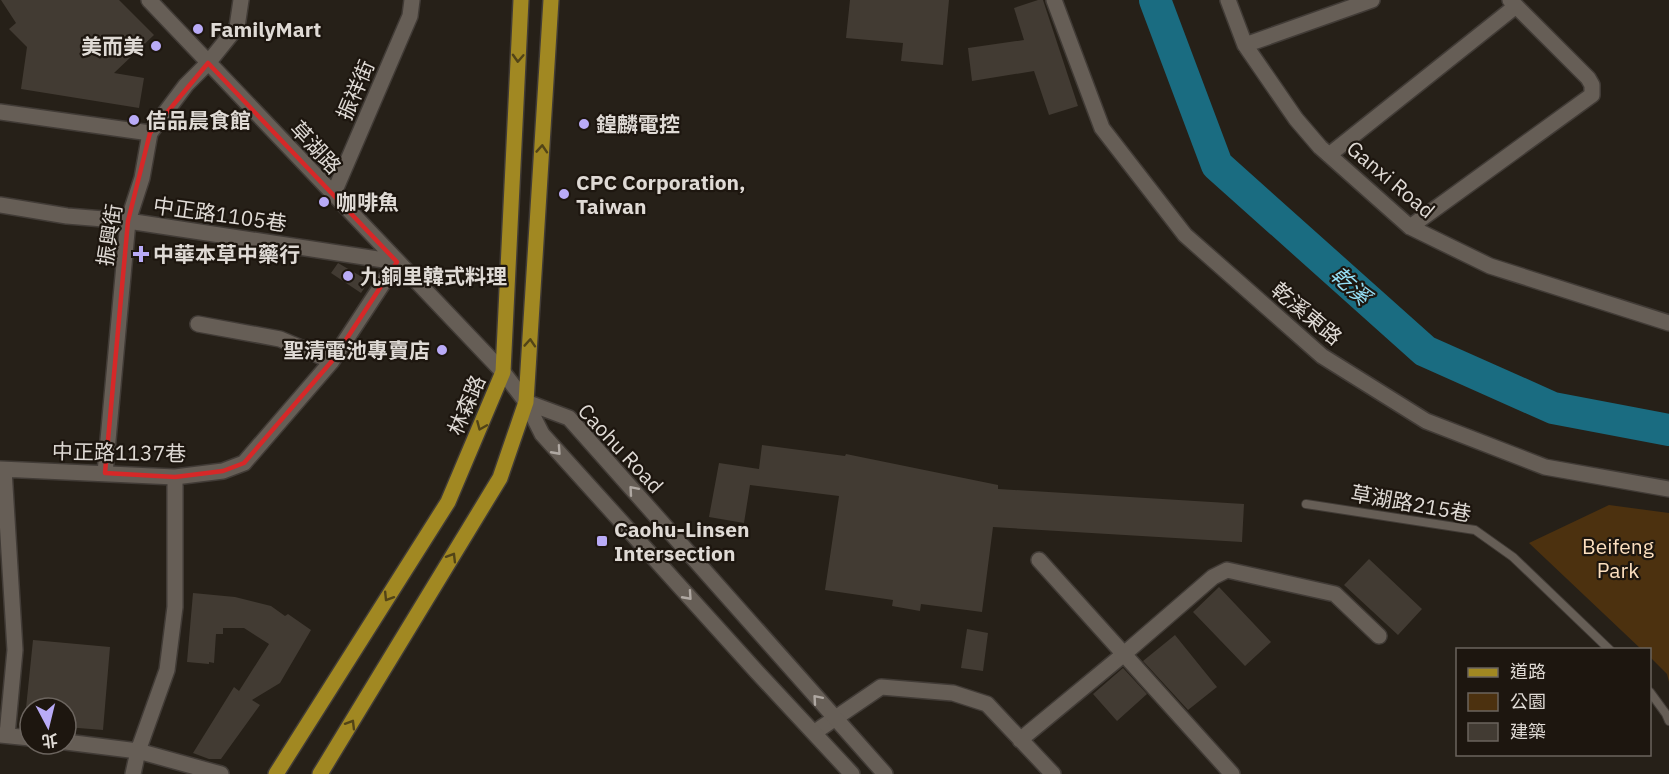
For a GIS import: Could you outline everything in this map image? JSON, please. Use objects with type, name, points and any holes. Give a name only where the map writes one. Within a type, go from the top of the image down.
[{"type":"main road","name":"林森路","points":[[276,774],[448,502],[503,372],[521,0]]},
{"type":"main road","points":[[320,774],[500,478],[526,402],[551,0]]},
{"type":"street","name":"草湖路","points":[[149,0],[503,372],[526,402]]},
{"type":"street","name":"振興街","points":[[105,473],[128,221],[142,178],[150,133],[186,85],[208,63],[237,27],[241,0]]},
{"type":"street","name":"振祥街","points":[[333,195],[410,16],[412,0]]},
{"type":"street","name":"乾溪東路","points":[[1054,0],[1102,128],[1185,235],[1322,356],[1437,426],[1545,467],[1669,489]]},
{"type":"street","name":"Ganxi Road","points":[[1227,0],[1245,45],[1296,119],[1329,155],[1410,227],[1491,266],[1669,323]]},
{"type":"street","points":[[1245,45],[1372,0]]},
{"type":"street","points":[[1329,155],[1513,3],[1588,78],[1592,85],[1592,95],[1410,227]]},
{"type":"street","points":[[0,112],[150,133]]},
{"type":"street","name":"中正路1105巷","points":[[0,205],[67,216],[128,221],[397,261]]},
{"type":"street","name":"中正路1137巷","points":[[2,470],[176,477],[223,471],[244,463],[332,361],[397,261]]},
{"type":"street","points":[[198,324],[280,339],[332,361]]},
{"type":"street","name":"Caohu Road","points":[[526,402],[569,417],[885,774]]},
{"type":"street","points":[[526,402],[542,434],[852,774]]},
{"type":"street","points":[[2,470],[15,650],[3,735],[18,737]]},
{"type":"street","points":[[133,774],[138,751],[167,670],[175,607],[176,477]]},
{"type":"street","points":[[1039,560],[1232,774]]},
{"type":"street","points":[[1020,740],[1124,654],[1213,576],[1227,570],[1335,594],[1379,636]]},
{"type":"street","points":[[815,732],[881,687],[953,693],[987,704],[1053,774]]},
{"type":"street","points":[[78,744],[138,751],[221,774]]},
{"type":"lane","name":"草湖路215巷","points":[[1306,504],[1474,530],[1513,557],[1608,648]]},
{"type":"lane","points":[[1651,693],[1669,721]]},
{"type":"highlighted area","points":[[208,63],[397,262],[332,361],[244,463],[223,471],[175,477],[105,473],[128,221],[150,133]]},
{"type":"green space","name":"Beifeng Park","points":[[1609,505],[1669,513],[1669,682],[1667,674],[1651,658],[1651,648],[1640,648],[1529,543]]},
{"type":"building","points":[[1,0],[119,0],[154,35],[114,73],[144,78],[139,108],[21,89],[27,47],[9,29],[16,23]]},
{"type":"building","points":[[850,0],[949,0],[943,65],[901,61],[903,43],[846,38]]},
{"type":"building","points":[[1043,0],[1078,106],[1049,115],[1034,71],[972,81],[968,48],[1024,40],[1014,8]]},
{"type":"building","points":[[338,263],[369,281],[361,293],[331,273]]},
{"type":"building","points":[[762,445],[845,456],[846,454],[998,485],[998,489],[1244,504],[1242,542],[993,527],[982,612],[921,604],[920,611],[892,606],[893,600],[825,590],[839,496],[750,485],[744,523],[709,517],[719,463],[759,469]]},
{"type":"building","points":[[1369,559],[1422,609],[1398,635],[1344,585]]},
{"type":"building","points":[[1219,587],[1271,642],[1245,666],[1193,612]]},
{"type":"building","points":[[193,593],[235,597],[271,606],[285,616],[288,614],[311,630],[280,683],[252,700],[260,705],[221,759],[209,759],[193,753],[234,687],[239,691],[269,644],[244,628],[223,628],[223,634],[216,634],[214,663],[187,662]]},
{"type":"building","points":[[967,629],[988,633],[983,671],[961,668]]},
{"type":"building","points":[[1175,635],[1217,687],[1188,710],[1143,661]]},
{"type":"building","points":[[33,640],[110,647],[103,730],[78,728],[78,696],[27,696]]},
{"type":"building","points":[[1123,668],[1147,694],[1117,721],[1093,694]]},
{"type":"waterway","name":"乾溪","points":[[1155,0],[1217,165],[1425,351],[1553,408],[1669,430]]},
{"type":"place","name":"FamilyMart","points":[[198,29]]},
{"type":"place","name":"美而美","points":[[156,46]]},
{"type":"place","name":"佶品晨食館","points":[[134,120]]},
{"type":"place","name":"鍠麟電控","points":[[584,124]]},
{"type":"place","name":"CPC Corporation, Taiwan","points":[[564,194]]},
{"type":"place","name":"咖啡魚","points":[[324,202]]},
{"type":"place","name":"中華本草中藥行","points":[[141,254]]},
{"type":"place","name":"九銅里韓式料理","points":[[348,276]]},
{"type":"place","name":"聖清電池專賣店","points":[[442,350]]},
{"type":"place","name":"Caohu-Linsen Intersection","points":[[602,541]]}]
